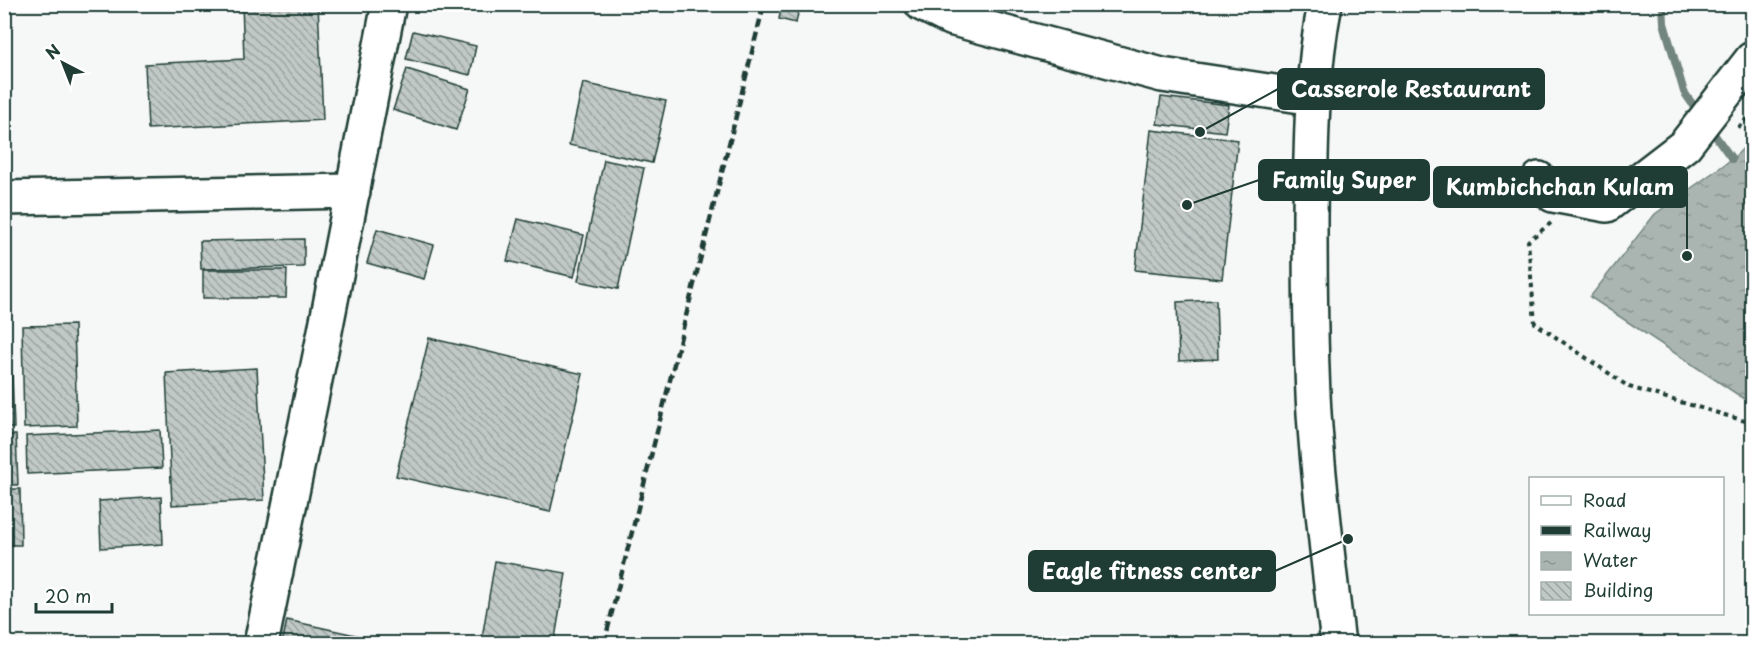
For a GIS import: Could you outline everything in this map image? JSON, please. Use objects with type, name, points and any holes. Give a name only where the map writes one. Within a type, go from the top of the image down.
[{"type":"street","points":[[261,644],[389,4]]},
{"type":"street","points":[[922,4],[950,18],[1162,75],[1314,98]]},
{"type":"street","points":[[1325,4],[1314,98],[1310,191],[1310,300],[1314,413],[1338,644]]},
{"type":"street","points":[[1539,179],[1553,195],[1607,205],[1685,146],[1752,60]]},
{"type":"street","points":[[4,198],[353,191]]},
{"type":"path","points":[[1734,131],[1752,113]]},
{"type":"path","points":[[1554,221],[1528,241],[1535,323],[1629,387],[1752,423]]},
{"type":"water","points":[[1752,140],[1752,404],[1590,297],[1655,214],[1732,159]]},
{"type":"building","points":[[242,4],[318,4],[323,120],[148,129],[145,64],[244,59]]},
{"type":"building","points":[[782,4],[800,4],[796,23],[779,19]]},
{"type":"building","points":[[413,31],[476,46],[470,75],[406,59]]},
{"type":"building","points":[[407,69],[470,89],[456,130],[393,110]]},
{"type":"building","points":[[583,83],[666,101],[652,163],[569,145]]},
{"type":"building","points":[[1161,97],[1229,105],[1225,132],[1157,124]]},
{"type":"building","points":[[1151,130],[1238,140],[1222,279],[1135,270]]},
{"type":"building","points":[[604,160],[644,168],[618,289],[578,281]]},
{"type":"building","points":[[518,219],[584,235],[574,277],[507,261]]},
{"type":"building","points":[[377,229],[434,245],[424,279],[367,263]]},
{"type":"building","points":[[304,239],[304,267],[201,269],[200,241]]},
{"type":"building","points":[[203,270],[287,270],[286,298],[203,298]]},
{"type":"building","points":[[1216,300],[1218,359],[1179,361],[1177,302]]},
{"type":"building","points":[[74,325],[77,426],[24,428],[22,326]]},
{"type":"building","points":[[429,338],[583,374],[550,512],[396,476]]},
{"type":"building","points":[[257,368],[264,500],[172,505],[166,373]]},
{"type":"building","points":[[4,375],[12,375],[14,428],[4,428]]},
{"type":"building","points":[[160,430],[162,468],[27,474],[26,436]]},
{"type":"building","points":[[4,435],[16,435],[18,485],[4,485]]},
{"type":"building","points":[[4,489],[20,489],[21,545],[4,545]]},
{"type":"building","points":[[161,497],[163,544],[101,548],[99,501]]},
{"type":"building","points":[[495,561],[566,573],[554,644],[481,644]]},
{"type":"building","points":[[287,620],[396,644],[282,644]]},
{"type":"waterway","points":[[1663,4],[1664,23],[1684,92],[1700,115]]},
{"type":"waterway","points":[[1709,127],[1732,159]]},
{"type":"railway","points":[[604,644],[764,4]]},
{"type":"place","name":"Casserole Restaurant","points":[[1200,132]]},
{"type":"place","name":"Family Super","points":[[1187,205]]},
{"type":"place","name":"Kumbichchan Kulam","points":[[1687,256]]},
{"type":"place","name":"Eagle fitness center","points":[[1348,539]]}]
